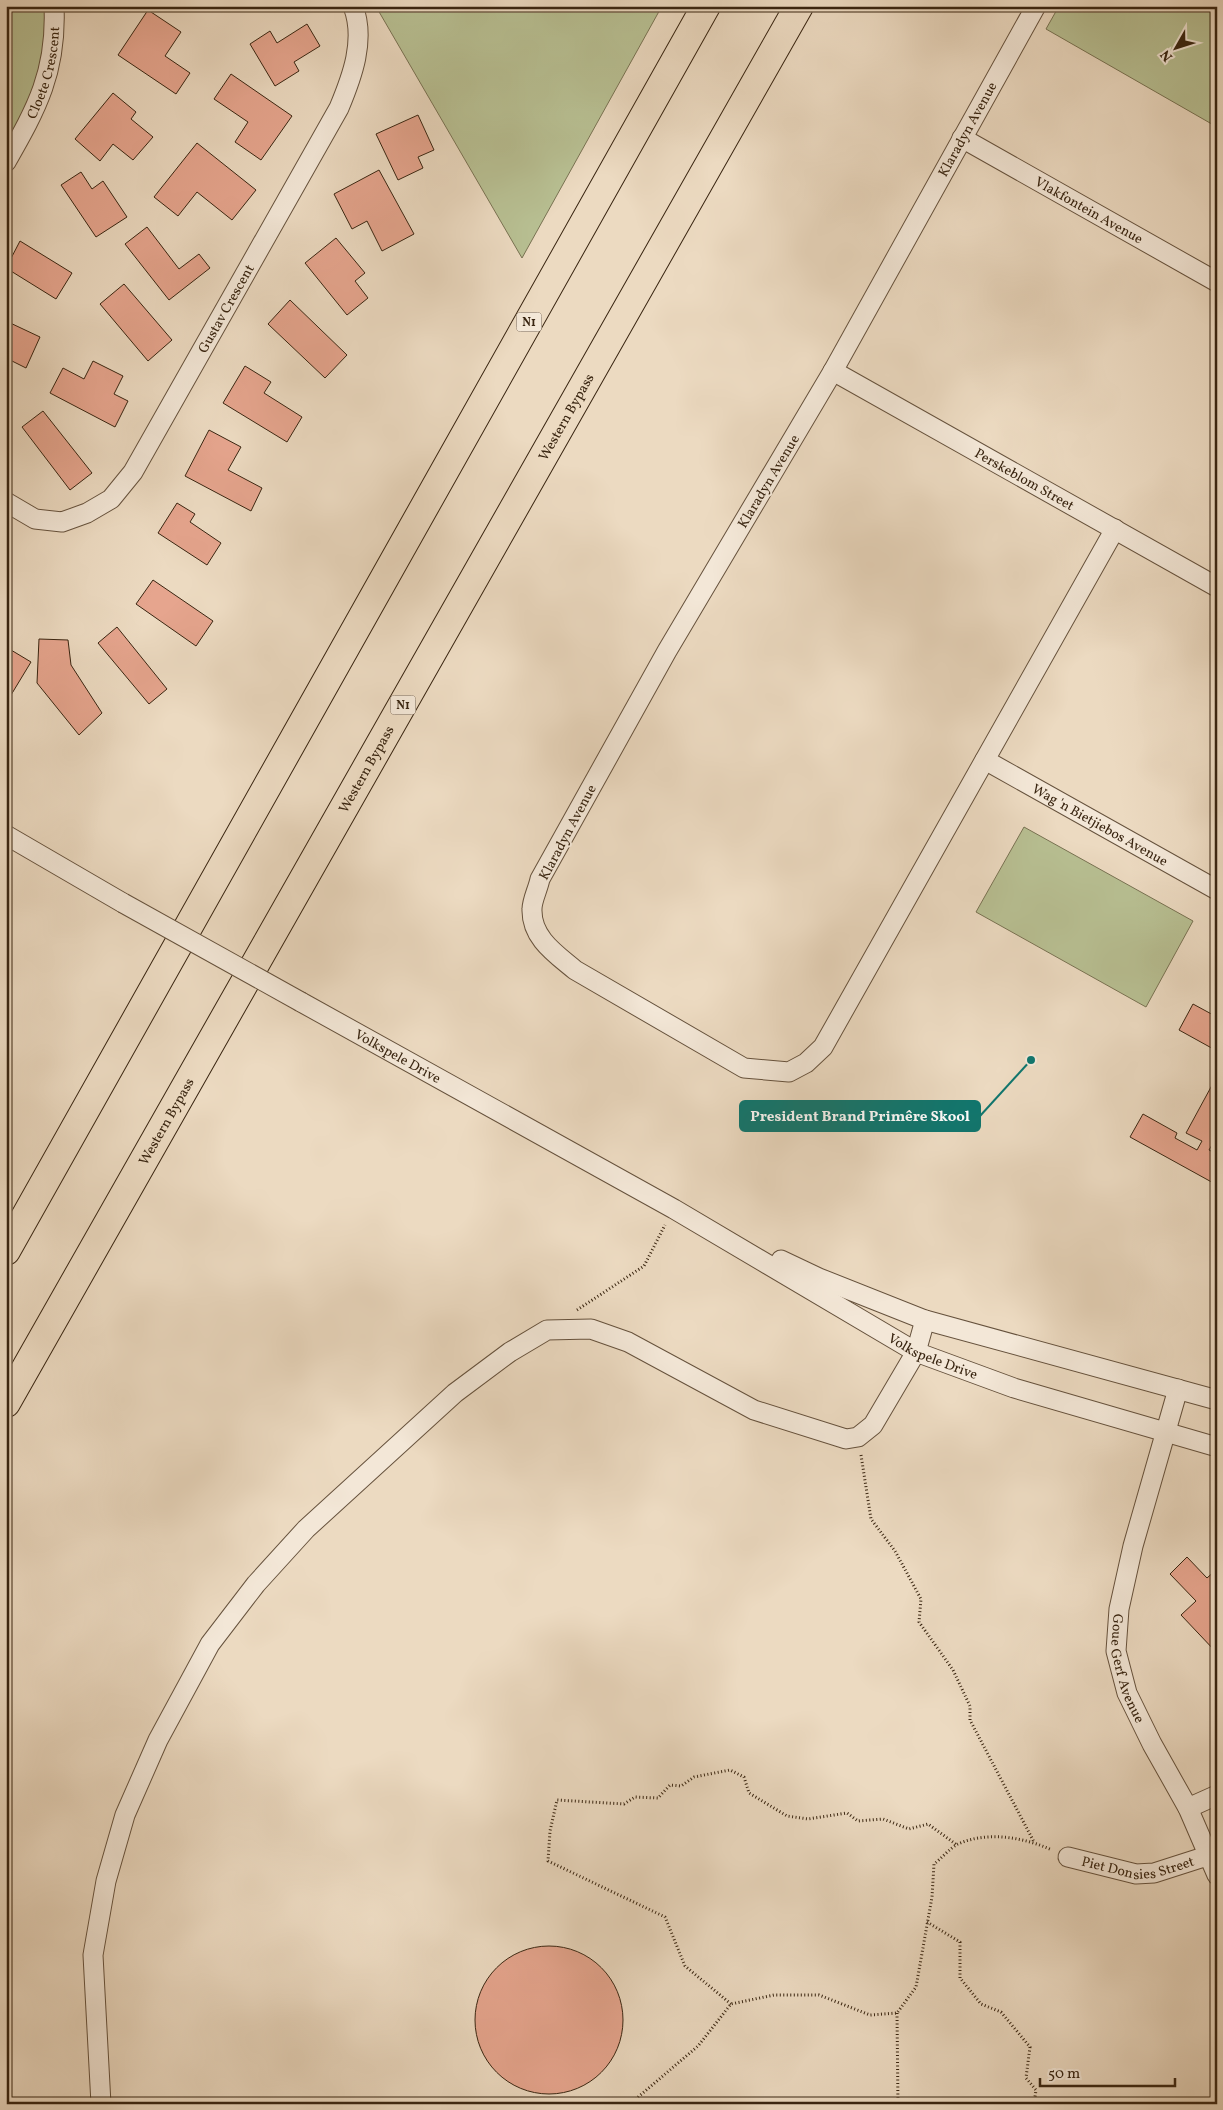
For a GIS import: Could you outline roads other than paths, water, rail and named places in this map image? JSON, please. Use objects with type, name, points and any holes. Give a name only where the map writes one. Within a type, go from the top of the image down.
[{"type":"highway","name":"N1","points":[[6,1251],[706,6]]},
{"type":"highway","name":"Western Bypass","points":[[6,1403],[799,6]]},
{"type":"street","name":"Cloete Crescent","points":[[6,162],[42,94],[52,59],[55,31],[54,6]]},
{"type":"street","name":"Gustav Crescent","points":[[6,502],[35,519],[62,522],[87,513],[111,499],[133,472],[339,108],[351,79],[357,50],[358,17],[353,6]]},
{"type":"street","name":"Klaradyn Avenue","points":[[1036,6],[833,371],[667,651],[540,879],[532,909],[535,930],[550,950],[575,970],[744,1068],[789,1072],[806,1063],[822,1047],[1115,529]]},
{"type":"street","name":"Vlakfontein Avenue","points":[[962,138],[1217,282]]},
{"type":"street","name":"Perskeblom Street","points":[[833,371],[1217,587]]},
{"type":"street","name":"Wag 'n Bietjiebos Avenue","points":[[985,760],[1217,890]]},
{"type":"street","name":"Volkspele Drive","points":[[6,836],[674,1209],[916,1352],[1014,1388],[1217,1447]]},
{"type":"street","name":"Volkspele Drive","points":[[674,1209],[818,1278],[925,1320],[1217,1400]]},
{"type":"street","points":[[101,2104],[93,1955],[106,1881],[125,1815],[154,1748],[210,1644],[256,1584],[306,1529],[455,1393],[510,1352],[547,1330],[591,1329],[628,1342],[754,1410],[846,1439],[858,1437],[873,1425],[916,1352],[925,1320]]},
{"type":"street","name":"Goue Gerf Avenue","points":[[1178,1389],[1164,1432],[1119,1609],[1116,1651],[1127,1693],[1152,1744],[1188,1808],[1207,1856],[1217,1875]]},
{"type":"street","points":[[1188,1808],[1217,1795]]},
{"type":"street","name":"Piet Donsies Street","points":[[1068,1857],[1136,1874],[1154,1873],[1207,1856]]},
{"type":"place","name":"President Brand Primêre Skool","points":[[1031,1060]]}]
